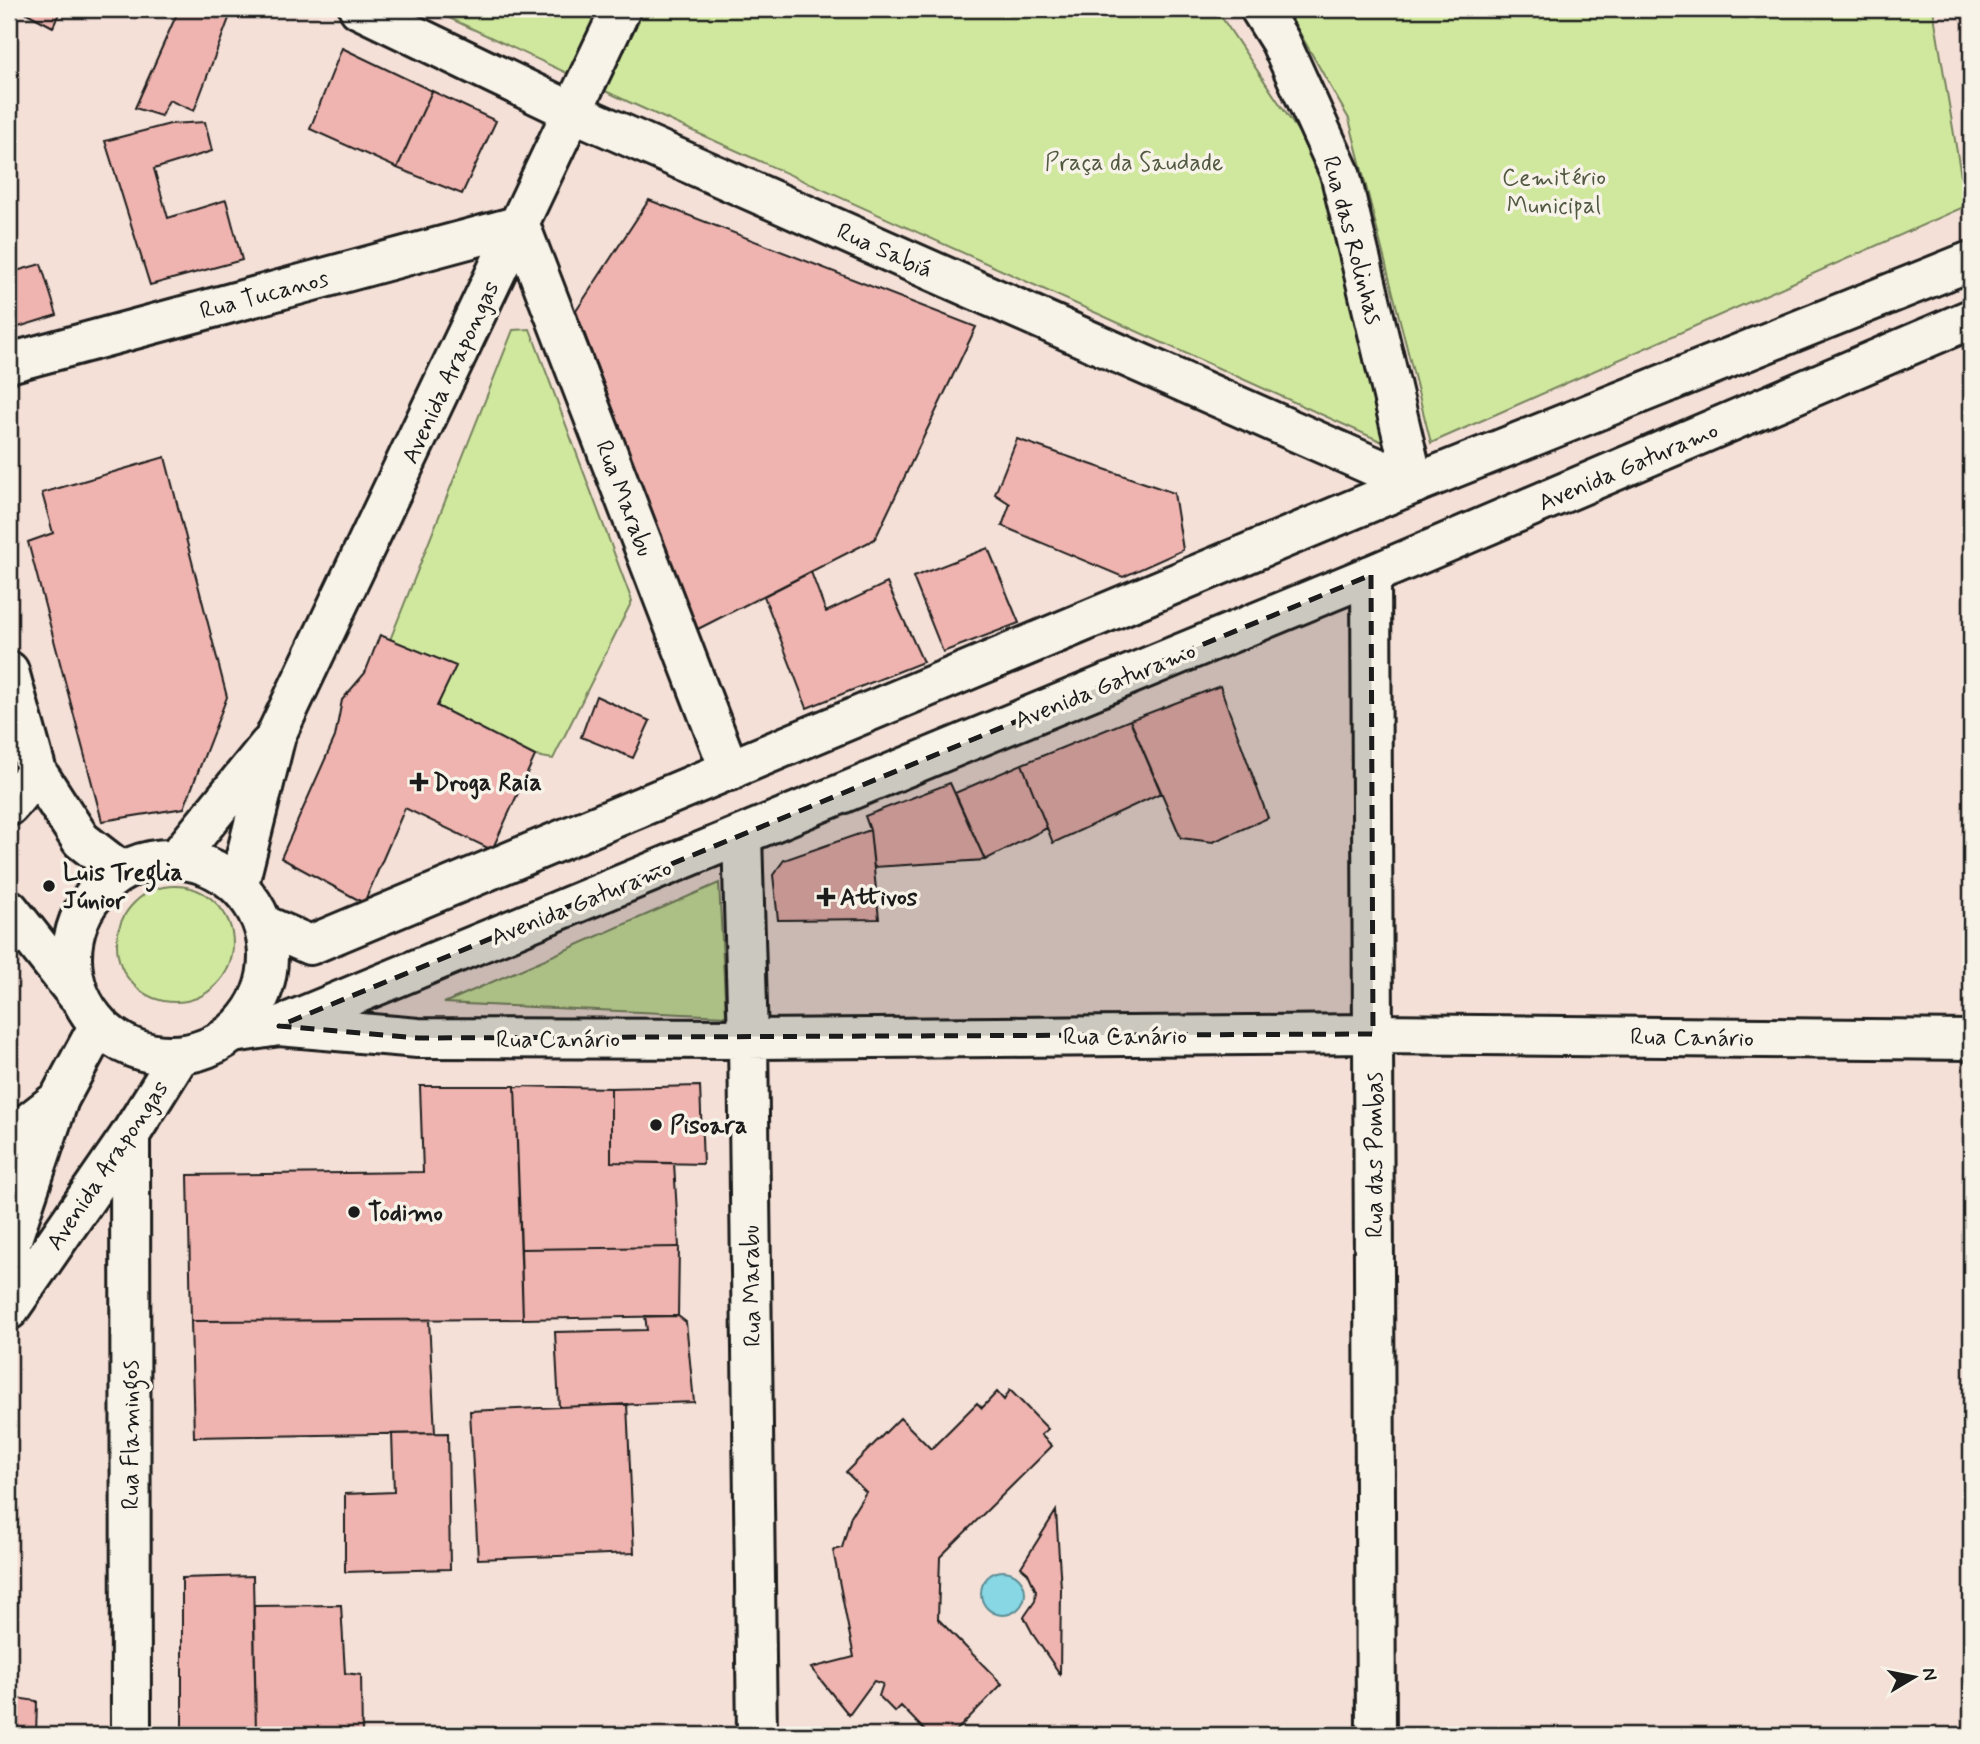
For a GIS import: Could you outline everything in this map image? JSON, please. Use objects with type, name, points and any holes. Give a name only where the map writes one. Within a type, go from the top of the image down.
[{"type":"street","name":"Rua Sabiá","points":[[359,9],[573,112],[1414,484]]},
{"type":"street","name":"Avenida Arapongas","points":[[239,884],[276,735],[621,9]]},
{"type":"street","name":"Rua das Rolinhas","points":[[1260,9],[1280,41],[1340,173],[1414,484]]},
{"type":"street","name":"Rua Tucanos","points":[[9,363],[520,225]]},
{"type":"street","name":"Rua Marabu","points":[[520,225],[730,771]]},
{"type":"street","points":[[264,925],[310,945],[1414,484],[1971,261]]},
{"type":"street","name":"Avenida Gaturamo","points":[[233,1033],[279,1026],[1371,575],[1971,319]]},
{"type":"street","name":"Rua das Pombas","points":[[1371,575],[1376,1735]]},
{"type":"street","points":[[9,671],[37,772],[81,840],[121,871]]},
{"type":"street","name":"Avenida Arapongas","points":[[179,856],[276,735]]},
{"type":"street","points":[[9,806],[37,772]]},
{"type":"street","name":"Rua Marabu","points":[[741,836],[748,1039],[757,1735]]},
{"type":"street","points":[[9,909],[90,1012],[122,1043],[150,1054],[180,1055],[209,1048],[233,1033],[253,1011],[265,984],[269,954],[264,925],[253,902],[239,884],[216,869],[179,856],[152,859],[121,871],[98,890],[81,913],[73,941],[73,971],[90,1012]]},
{"type":"street","name":"Avenida Arapongas","points":[[9,1248],[90,1012]]},
{"type":"street","name":"Rua Canário","points":[[279,1026],[418,1038],[748,1039],[1373,1034],[1971,1040]]},
{"type":"street","name":"Avenida Arapongas","points":[[9,1310],[130,1135],[180,1055]]},
{"type":"street","points":[[9,1138],[59,1099]]},
{"type":"street","name":"Rua Flamingos","points":[[130,1135],[131,1735]]},
{"type":"highlighted area","points":[[1371,575],[1373,1034],[418,1038],[279,1026]]},
{"type":"green space","name":"Praça da Saudade","points":[[430,9],[1216,9],[1318,161],[1389,445],[631,103]]},
{"type":"green space","name":"Cemitério Municipal","points":[[1286,9],[1933,9],[1966,206],[1431,443],[1349,119]]},
{"type":"green space","points":[[530,329],[632,601],[553,759],[535,756],[437,706],[455,666],[390,640],[513,330]]},
{"type":"green space","points":[[719,883],[726,1016],[444,1003]]},
{"type":"green space","points":[[175,886],[197,891],[216,903],[228,922],[233,944],[228,966],[216,985],[197,997],[175,1002],[153,997],[134,985],[122,966],[117,944],[122,922],[134,903],[153,891]]},
{"type":"water","points":[[1003,1571],[1012,1572],[1019,1577],[1024,1584],[1024,1602],[1019,1609],[1012,1614],[1003,1615],[994,1614],[987,1609],[982,1602],[981,1593],[982,1584],[987,1577],[994,1572]]},
{"type":"building","points":[[19,9],[61,9],[53,27]]},
{"type":"building","points":[[179,9],[220,9],[231,13],[194,111],[169,100],[161,116],[135,108]]},
{"type":"building","points":[[342,48],[432,91],[397,168],[310,129]]},
{"type":"building","points":[[432,91],[496,121],[462,194],[397,168]]},
{"type":"building","points":[[205,122],[212,151],[154,169],[168,218],[226,200],[242,260],[150,285],[105,141],[170,124]]},
{"type":"building","points":[[649,200],[976,327],[875,539],[696,630],[576,311]]},
{"type":"building","points":[[41,264],[57,315],[9,330],[9,273]]},
{"type":"building","points":[[1017,439],[1174,493],[1183,550],[1123,577],[1002,526],[1010,504],[995,494]]},
{"type":"building","points":[[165,457],[227,697],[184,808],[102,821],[28,542],[53,533],[42,493]]},
{"type":"building","points":[[988,548],[1019,623],[943,652],[913,577]]},
{"type":"building","points":[[811,572],[826,612],[887,583],[923,662],[807,708],[764,596]]},
{"type":"building","name":"Droga Raia","points":[[380,635],[456,666],[437,706],[535,756],[492,850],[405,808],[364,903],[281,858],[335,737],[342,700],[365,673]]},
{"type":"building","points":[[1220,686],[1268,818],[1213,842],[1181,838],[1130,720]]},
{"type":"building","points":[[596,696],[650,721],[633,758],[581,737]]},
{"type":"building","points":[[1130,720],[1161,793],[1053,843],[1022,764]]},
{"type":"building","points":[[1022,764],[1047,828],[985,860],[955,793]]},
{"type":"building","points":[[950,783],[985,860],[874,867],[870,830],[865,816]]},
{"type":"building","name":"Attivos","points":[[870,830],[879,919],[778,920],[773,875],[784,860]]},
{"type":"building","name":"Todimo","points":[[420,1086],[515,1086],[523,1319],[191,1321],[188,1175],[423,1172]]},
{"type":"building","points":[[515,1086],[611,1088],[611,1162],[674,1163],[679,1247],[521,1249]]},
{"type":"building","name":"Pisoara","points":[[700,1086],[703,1164],[611,1162],[611,1088]]},
{"type":"building","points":[[679,1247],[678,1316],[523,1319],[521,1249]]},
{"type":"building","points":[[645,1316],[678,1316],[686,1322],[694,1402],[559,1407],[555,1332],[647,1330]]},
{"type":"building","points":[[429,1320],[435,1433],[194,1437],[191,1321]]},
{"type":"building","points":[[1010,1390],[1048,1429],[1041,1435],[1052,1446],[940,1557],[938,1619],[1002,1684],[952,1735],[929,1735],[901,1706],[895,1712],[879,1696],[883,1684],[874,1681],[849,1715],[811,1668],[854,1657],[833,1550],[842,1548],[851,1516],[866,1492],[846,1472],[900,1418],[931,1449],[977,1403],[982,1408],[997,1392],[1004,1400]]},
{"type":"building","points":[[627,1404],[634,1553],[478,1559],[470,1411]]},
{"type":"building","points":[[448,1433],[450,1569],[345,1572],[345,1494],[394,1492],[392,1434]]},
{"type":"building","points":[[1056,1511],[1061,1588],[1060,1674],[1024,1617],[1035,1601],[1036,1591],[1028,1573],[1021,1567]]},
{"type":"building","points":[[253,1576],[256,1735],[182,1735],[182,1578]]},
{"type":"building","points":[[341,1605],[345,1673],[361,1675],[362,1735],[256,1735],[254,1606]]},
{"type":"building","points":[[9,1697],[37,1701],[36,1735],[9,1735]]},
{"type":"place","name":"Droga Raia","points":[[419,782]]},
{"type":"place","name":"Luis Treglia Júnior","points":[[49,886]]},
{"type":"place","name":"Attivos","points":[[826,897]]},
{"type":"place","name":"Pisoara","points":[[656,1125]]},
{"type":"place","name":"Todimo","points":[[354,1212]]}]
